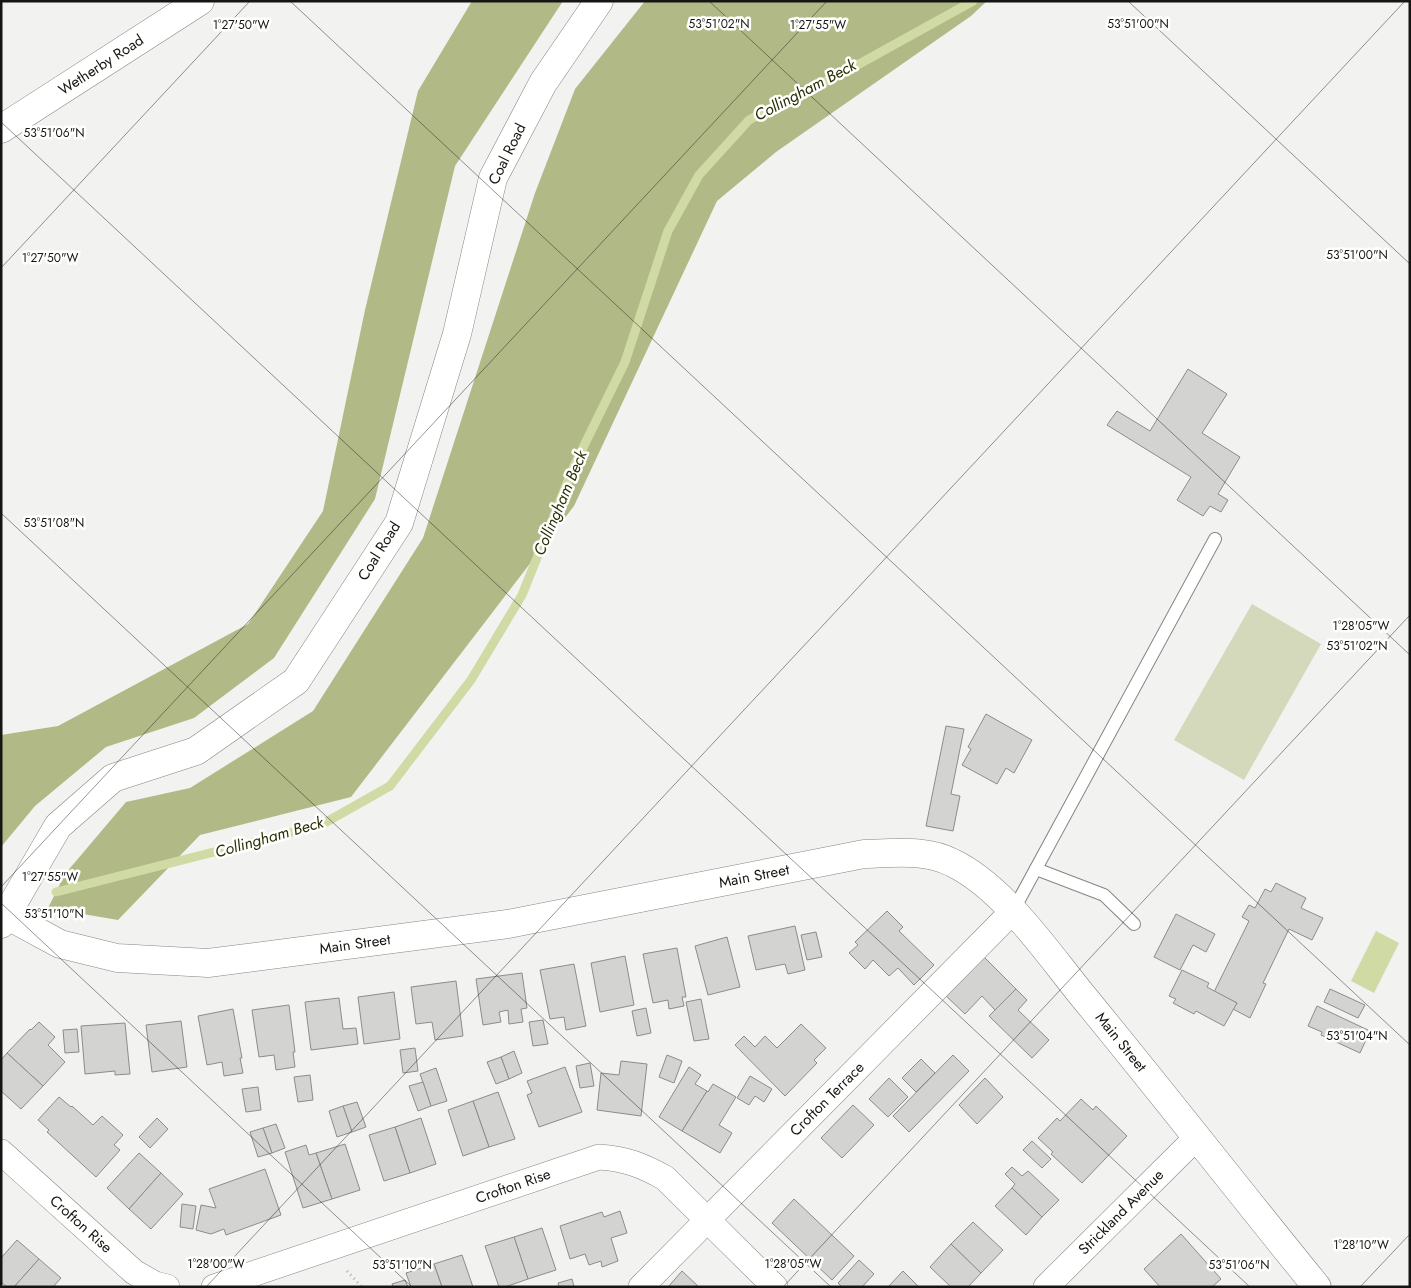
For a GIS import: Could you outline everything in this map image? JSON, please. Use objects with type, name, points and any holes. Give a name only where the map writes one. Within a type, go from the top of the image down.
[{"type":"street","name":"Wetherby Road","points":[[1,129],[200,1]]},
{"type":"street","name":"Coal Road","points":[[3,917],[58,826],[113,778],[196,751],[296,681],[302,673],[399,523],[457,334],[493,178],[543,82],[599,1]]},
{"type":"street","name":"Main Street","points":[[3,917],[60,944],[117,958],[208,964],[508,924],[864,854],[924,853],[953,863],[980,880],[1013,911],[1317,1287]]},
{"type":"street","name":"Crofton Terrace","points":[[641,1287],[1013,911]]},
{"type":"street","name":"Strickland Avenue","points":[[1046,1287],[1196,1138]]},
{"type":"street","name":"Crofton Rise","points":[[1,1152],[134,1272],[155,1284],[167,1287]]},
{"type":"street","name":"Crofton Rise","points":[[214,1287],[599,1157],[622,1159],[645,1166],[665,1178],[775,1287]]},
{"type":"lane","points":[[1013,911],[1215,539]]},
{"type":"lane","points":[[1036,870],[1104,895],[1134,924]]},
{"type":"shaded area","points":[[472,1],[563,1],[455,166],[375,499],[274,658],[194,718],[106,747],[35,806],[1,847],[1,735],[58,726],[248,624],[323,511],[365,310],[418,91]]},
{"type":"shaded area","points":[[645,1],[987,1],[971,16],[776,152],[717,201],[574,506],[351,797],[200,835],[118,920],[48,908],[65,874],[126,802],[190,788],[313,711],[423,538],[535,193],[575,89]]},
{"type":"shaded area","points":[[1252,604],[1321,644],[1244,780],[1174,740]]},
{"type":"shaded area","points":[[1376,931],[1399,943],[1374,993],[1351,981]]},
{"type":"building","points":[[1188,369],[1227,394],[1202,433],[1240,457],[1218,494],[1228,500],[1221,512],[1210,506],[1203,516],[1177,500],[1191,477],[1107,425],[1117,411],[1150,431]]},
{"type":"building","points":[[986,714],[1032,740],[1014,773],[1006,768],[997,784],[962,765],[971,749],[968,747]]},
{"type":"building","points":[[946,726],[964,729],[951,794],[960,796],[953,831],[926,826]]},
{"type":"building","points":[[1276,883],[1306,898],[1301,908],[1323,918],[1312,940],[1289,929],[1263,983],[1266,984],[1250,1018],[1233,1009],[1237,1003],[1214,992],[1249,921],[1242,917],[1249,905],[1255,908],[1265,889],[1271,892]]},
{"type":"building","points":[[887,911],[903,927],[899,931],[934,965],[914,985],[898,968],[889,976],[873,960],[865,969],[849,953],[858,945],[855,942]]},
{"type":"building","points":[[1176,914],[1215,934],[1206,952],[1193,945],[1180,970],[1154,957]]},
{"type":"building","points":[[795,926],[805,970],[788,974],[785,964],[756,970],[748,936]]},
{"type":"building","points":[[816,932],[822,957],[807,960],[801,935]]},
{"type":"building","points":[[727,937],[740,987],[708,995],[695,946]]},
{"type":"building","points":[[677,948],[686,997],[682,997],[684,1006],[669,1009],[668,1000],[653,1003],[643,954]]},
{"type":"building","points":[[982,955],[1016,989],[995,1010],[982,996],[965,1014],[944,994]]},
{"type":"building","points":[[625,956],[634,1005],[600,1012],[591,963]]},
{"type":"building","points":[[574,964],[586,1026],[566,1030],[564,1017],[550,1019],[540,970]]},
{"type":"building","points":[[1182,970],[1209,983],[1207,987],[1237,1003],[1224,1026],[1196,1011],[1194,1014],[1173,1003],[1176,999],[1169,996]]},
{"type":"building","points":[[522,973],[527,1008],[521,1009],[523,1022],[509,1024],[508,1010],[499,1012],[501,1022],[483,1025],[476,979]]},
{"type":"building","points":[[456,981],[463,1036],[435,1040],[432,1022],[416,1024],[411,987]]},
{"type":"building","points":[[1016,989],[1027,1000],[1018,1010],[1049,1040],[1032,1058],[989,1016]]},
{"type":"building","points":[[1330,989],[1365,1005],[1358,1018],[1324,1002]]},
{"type":"building","points":[[394,992],[400,1039],[364,1044],[358,997]]},
{"type":"building","points":[[339,998],[343,1029],[356,1028],[358,1044],[311,1050],[305,1002]]},
{"type":"building","points":[[701,999],[709,1039],[694,1041],[686,1002]]},
{"type":"building","points":[[289,1005],[295,1067],[276,1070],[274,1055],[259,1057],[252,1010]]},
{"type":"building","points":[[1317,1006],[1370,1031],[1360,1053],[1321,1035],[1322,1032],[1308,1026]]},
{"type":"building","points":[[646,1008],[651,1033],[637,1036],[632,1011]]},
{"type":"building","points":[[233,1009],[243,1073],[224,1076],[222,1062],[207,1065],[198,1016]]},
{"type":"building","points":[[543,1020],[548,1044],[533,1046],[529,1022]]},
{"type":"building","points":[[181,1021],[187,1067],[152,1072],[146,1025]]},
{"type":"building","points":[[39,1022],[55,1037],[48,1045],[65,1062],[43,1086],[7,1053]]},
{"type":"building","points":[[125,1023],[130,1074],[115,1075],[115,1071],[85,1074],[81,1026]]},
{"type":"building","points":[[801,1024],[826,1048],[814,1060],[817,1063],[785,1096],[735,1045],[744,1036],[755,1047],[765,1036],[777,1048]]},
{"type":"building","points":[[77,1029],[79,1052],[65,1053],[63,1030]]},
{"type":"building","points":[[415,1048],[418,1071],[403,1073],[400,1050]]},
{"type":"building","points":[[514,1051],[522,1073],[509,1079],[501,1057]]},
{"type":"building","points":[[7,1053],[43,1086],[21,1109],[1,1091],[1,1060]]},
{"type":"building","points":[[667,1055],[682,1061],[674,1083],[659,1077]]},
{"type":"building","points":[[953,1055],[969,1071],[909,1132],[893,1116]]},
{"type":"building","points":[[501,1057],[509,1079],[496,1084],[487,1062]]},
{"type":"building","points":[[921,1059],[935,1073],[916,1092],[902,1078]]},
{"type":"building","points":[[621,1061],[647,1064],[641,1116],[597,1110],[601,1073],[619,1075]]},
{"type":"building","points":[[590,1063],[594,1086],[580,1088],[576,1066]]},
{"type":"building","points":[[565,1067],[582,1112],[539,1127],[527,1095],[532,1093],[527,1081]]},
{"type":"building","points":[[689,1067],[701,1075],[695,1084],[707,1091],[682,1131],[659,1117]]},
{"type":"building","points":[[436,1068],[447,1101],[431,1106],[420,1074]]},
{"type":"building","points":[[310,1075],[313,1100],[298,1102],[294,1077]]},
{"type":"building","points":[[750,1076],[772,1089],[764,1102],[755,1096],[749,1105],[737,1098]]},
{"type":"building","points":[[889,1078],[908,1097],[888,1117],[869,1099]]},
{"type":"building","points":[[985,1078],[1003,1097],[977,1124],[959,1105]]},
{"type":"building","points":[[423,1082],[431,1106],[418,1111],[409,1086]]},
{"type":"building","points":[[713,1084],[736,1097],[719,1125],[732,1133],[720,1153],[682,1131]]},
{"type":"building","points":[[258,1087],[261,1110],[246,1112],[242,1089]]},
{"type":"building","points":[[498,1092],[515,1139],[489,1147],[473,1101]]},
{"type":"building","points":[[59,1097],[93,1125],[102,1116],[123,1135],[114,1145],[120,1150],[96,1177],[47,1132],[49,1130],[38,1120]]},
{"type":"building","points":[[1081,1099],[1093,1110],[1096,1106],[1127,1136],[1082,1183],[1051,1154],[1053,1152],[1038,1138],[1057,1118],[1060,1121]]},
{"type":"building","points":[[473,1101],[489,1147],[463,1156],[448,1110]]},
{"type":"building","points":[[357,1102],[366,1127],[352,1132],[343,1106]]},
{"type":"building","points":[[853,1105],[874,1125],[842,1158],[821,1138]]},
{"type":"building","points":[[343,1106],[352,1132],[337,1137],[329,1111]]},
{"type":"building","points":[[157,1118],[168,1129],[150,1148],[139,1137]]},
{"type":"building","points":[[421,1118],[436,1164],[410,1173],[395,1127]]},
{"type":"building","points":[[276,1124],[285,1148],[272,1153],[263,1128]]},
{"type":"building","points":[[395,1127],[410,1173],[384,1181],[369,1135]]},
{"type":"building","points":[[263,1128],[272,1153],[258,1157],[250,1132]]},
{"type":"building","points":[[1032,1141],[1051,1159],[1042,1168],[1023,1150]]},
{"type":"building","points":[[345,1144],[360,1190],[332,1199],[316,1153]]},
{"type":"building","points":[[306,1145],[309,1155],[316,1153],[332,1199],[303,1208],[285,1152]]},
{"type":"building","points":[[139,1153],[161,1173],[129,1209],[107,1188]]},
{"type":"building","points":[[1012,1167],[1022,1176],[1028,1171],[1059,1200],[1042,1217],[1012,1188],[1015,1184],[1005,1174]]},
{"type":"building","points":[[265,1169],[281,1215],[226,1235],[224,1229],[211,1234],[196,1230],[201,1205],[216,1208],[209,1189]]},
{"type":"building","points":[[161,1173],[183,1194],[151,1229],[129,1209]]},
{"type":"building","points":[[1012,1188],[1042,1217],[1026,1235],[995,1206]]},
{"type":"building","points":[[794,1199],[854,1256],[832,1280],[772,1223]]},
{"type":"building","points":[[182,1204],[196,1206],[193,1229],[180,1227]]},
{"type":"building","points":[[620,1211],[627,1233],[611,1238],[618,1261],[602,1267],[601,1261],[589,1265],[585,1254],[570,1259],[560,1226],[602,1212],[604,1217]]},
{"type":"building","points":[[973,1222],[1003,1250],[981,1273],[951,1244]]},
{"type":"building","points":[[542,1228],[556,1270],[528,1279],[514,1237]]},
{"type":"building","points":[[1181,1234],[1221,1279],[1212,1287],[1160,1287],[1144,1269]]},
{"type":"building","points":[[514,1237],[528,1279],[505,1287],[499,1287],[485,1246]]},
{"type":"building","points":[[17,1240],[39,1259],[14,1287],[7,1287],[1,1282],[1,1258]]},
{"type":"building","points":[[951,1244],[981,1273],[968,1287],[951,1287],[930,1267]]},
{"type":"building","points":[[462,1255],[473,1287],[442,1287],[434,1264]]},
{"type":"building","points":[[39,1259],[61,1278],[53,1287],[14,1287]]},
{"type":"building","points":[[859,1260],[874,1274],[862,1287],[842,1287],[838,1283]]},
{"type":"building","points":[[434,1264],[442,1287],[411,1287],[406,1273]]},
{"type":"building","points":[[682,1271],[699,1287],[668,1287]]},
{"type":"building","points":[[903,1271],[919,1287],[888,1287]]},
{"type":"building","points":[[572,1279],[574,1287],[559,1287],[558,1283]]},
{"type":"building","points":[[405,1280],[408,1287],[393,1287],[392,1284]]},
{"type":"waterway","name":"Collingham Beck","points":[[56,892],[321,825],[390,786],[471,680],[522,595],[574,466],[625,362],[668,231],[699,175],[749,120],[852,68],[973,1]]}]
